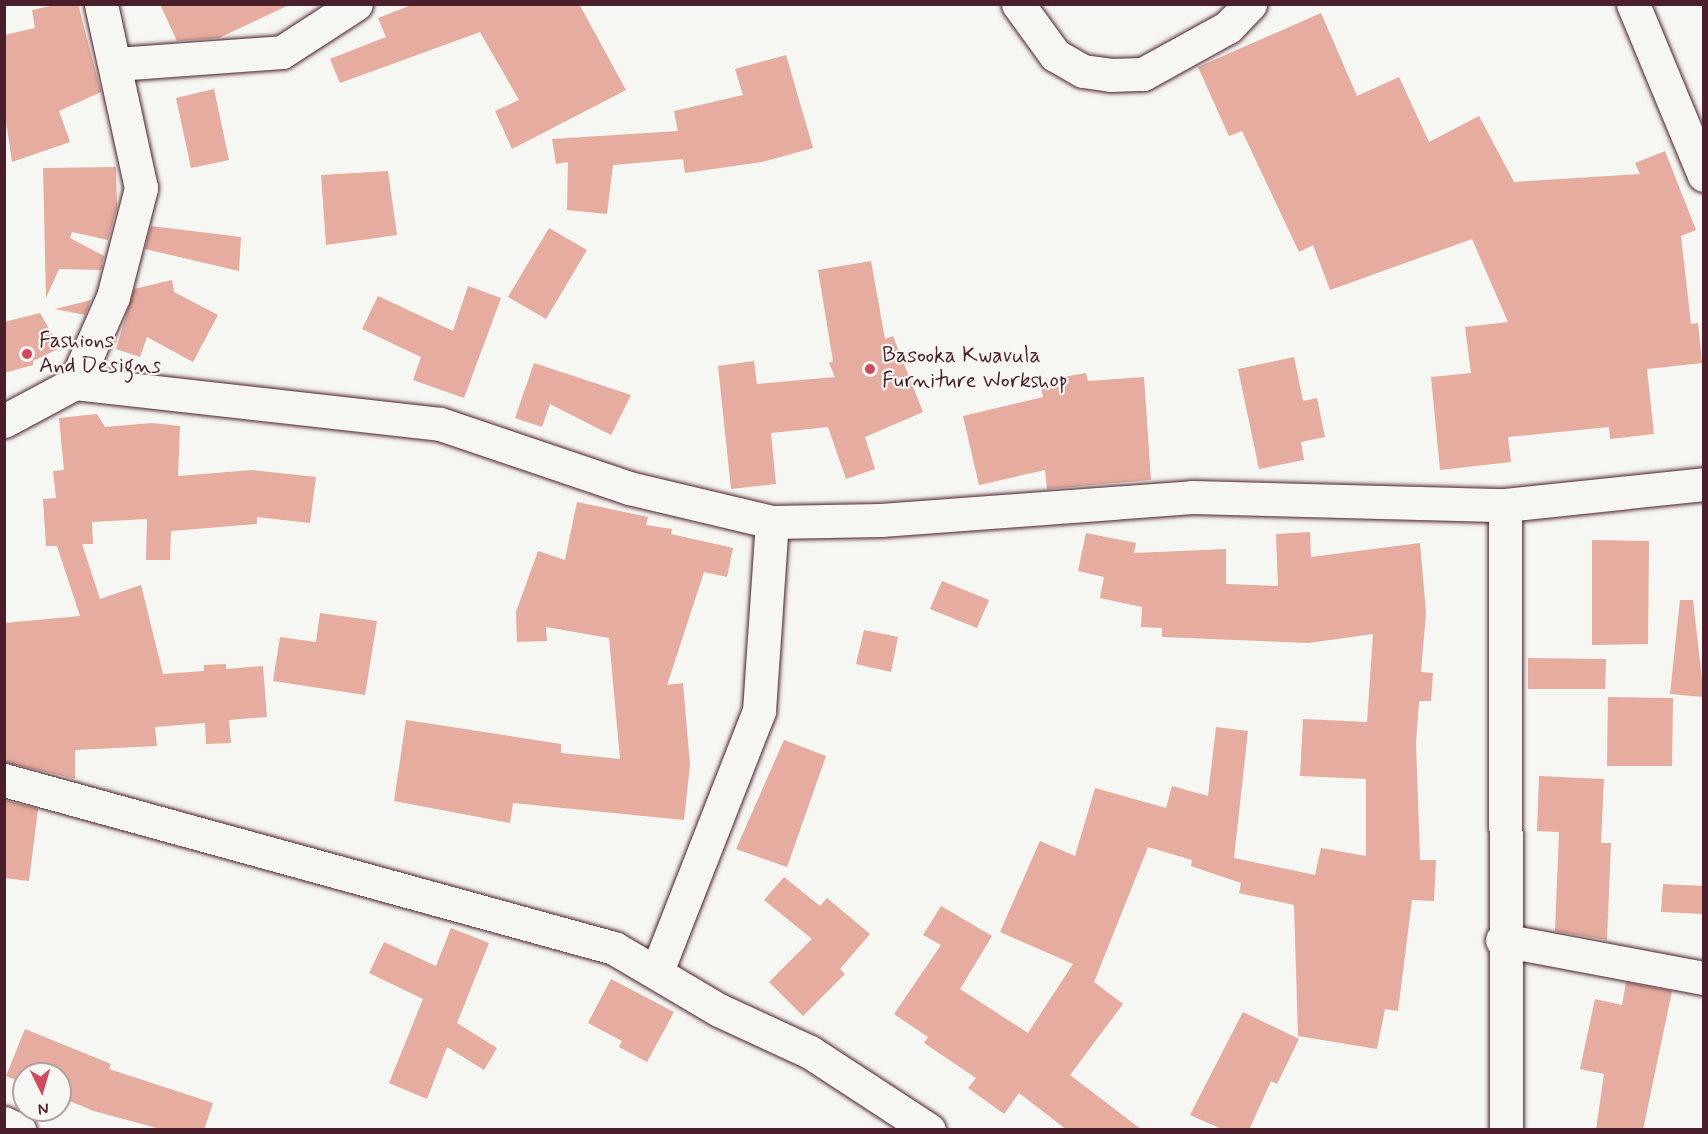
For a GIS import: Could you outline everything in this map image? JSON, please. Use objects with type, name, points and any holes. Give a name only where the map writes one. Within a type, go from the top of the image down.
[{"type":"street","points":[[75,383],[113,297],[141,188],[116,64],[101,4]]},
{"type":"street","points":[[116,64],[282,52],[356,4]]},
{"type":"street","points":[[1018,4],[1055,55],[1083,71],[1111,75],[1143,74],[1228,27],[1250,4]]},
{"type":"street","points":[[1633,4],[1704,174]]},
{"type":"street","points":[[4,421],[75,383],[440,424],[629,488],[772,522],[881,520],[1192,497],[1505,505],[1704,484]]},
{"type":"street","points":[[1505,505],[1502,940],[1506,1130]]},
{"type":"street","points":[[657,971],[759,711],[772,522]]},
{"type":"street","points":[[4,780],[471,906],[614,948],[657,971],[718,1010],[810,1052],[929,1130]]},
{"type":"street","points":[[1502,940],[1704,978]]},
{"type":"street","points":[[4,1123],[19,1130]]},
{"type":"building","points":[[59,4],[78,4],[101,92],[59,111],[70,142],[12,162],[4,108],[4,35],[35,28],[32,10]]},
{"type":"building","points":[[160,4],[291,4],[219,38],[177,41]]},
{"type":"building","points":[[414,4],[579,4],[626,90],[512,149],[495,111],[519,100],[480,32],[340,83],[330,59],[386,37],[378,18]]},
{"type":"building","points":[[1321,13],[1357,96],[1399,77],[1429,142],[1479,116],[1514,182],[1640,174],[1635,163],[1665,151],[1696,230],[1681,236],[1691,324],[1698,323],[1702,363],[1647,369],[1654,434],[1610,439],[1609,427],[1508,437],[1511,462],[1440,470],[1431,377],[1471,373],[1465,327],[1508,322],[1472,239],[1330,290],[1313,245],[1299,252],[1242,131],[1229,136],[1198,67]]},
{"type":"building","points":[[786,55],[813,148],[762,162],[685,173],[683,159],[613,165],[607,214],[567,210],[568,162],[556,164],[552,139],[678,131],[674,111],[743,95],[735,69]]},
{"type":"building","points":[[214,89],[229,160],[191,168],[176,98]]},
{"type":"building","points":[[116,167],[117,207],[108,240],[72,232],[70,238],[104,256],[101,270],[59,269],[46,298],[43,168]]},
{"type":"building","points":[[388,171],[397,235],[326,245],[321,175]]},
{"type":"building","points":[[151,226],[241,237],[239,271],[145,249]]},
{"type":"building","points":[[549,228],[587,250],[546,319],[508,297]]},
{"type":"building","points":[[871,261],[885,339],[893,336],[923,412],[865,437],[875,469],[846,479],[828,427],[771,433],[776,484],[731,489],[718,366],[754,361],[757,384],[835,377],[829,363],[833,361],[818,270]]},
{"type":"building","points":[[172,280],[174,292],[218,315],[193,362],[147,337],[140,357],[116,349],[134,289]]},
{"type":"building","points":[[468,286],[501,298],[464,398],[413,380],[421,357],[362,329],[378,296],[453,331]]},
{"type":"building","points":[[91,300],[85,315],[55,309]]},
{"type":"building","points":[[40,313],[60,348],[33,361],[33,365],[4,373],[4,322]]},
{"type":"building","points":[[1294,357],[1303,401],[1317,398],[1325,437],[1301,442],[1304,460],[1259,469],[1238,369]]},
{"type":"building","points":[[534,363],[631,395],[611,435],[550,404],[542,427],[515,418]]},
{"type":"building","points":[[1086,373],[1088,381],[1144,377],[1151,480],[1047,489],[1045,470],[979,485],[963,416],[1043,397],[1040,381]]},
{"type":"building","points":[[97,414],[105,427],[152,423],[180,426],[178,476],[252,470],[316,477],[310,523],[257,517],[257,524],[171,531],[170,560],[146,560],[147,519],[92,522],[93,544],[82,544],[100,599],[141,585],[163,674],[204,671],[204,665],[226,664],[226,669],[263,666],[267,717],[229,720],[231,743],[206,744],[205,723],[155,727],[157,746],[75,750],[75,779],[4,762],[4,623],[80,616],[57,546],[46,546],[43,499],[56,498],[53,471],[64,470],[59,418]]},
{"type":"building","points":[[577,502],[648,517],[646,525],[672,529],[671,534],[733,548],[727,577],[704,572],[667,685],[683,683],[690,765],[684,820],[513,803],[510,823],[394,801],[406,720],[561,744],[561,753],[620,759],[609,638],[546,627],[547,641],[517,642],[516,612],[538,551],[565,560]]},
{"type":"building","points":[[1310,532],[1311,557],[1420,543],[1426,613],[1421,672],[1433,673],[1431,701],[1419,701],[1416,743],[1420,860],[1436,860],[1434,901],[1412,900],[1398,1011],[1385,1009],[1377,1049],[1298,1036],[1294,905],[1239,893],[1241,883],[1191,866],[1192,860],[1148,847],[1094,982],[1123,1004],[1070,1075],[1142,1130],[1067,1130],[1019,1093],[1004,1114],[968,1088],[976,1078],[924,1043],[928,1037],[894,1014],[941,945],[923,935],[941,906],[992,936],[960,989],[1028,1033],[1073,964],[1000,932],[1040,841],[1075,856],[1095,788],[1166,808],[1172,786],[1208,796],[1216,727],[1248,731],[1234,858],[1315,875],[1321,848],[1366,856],[1366,779],[1300,776],[1303,719],[1367,722],[1373,634],[1308,643],[1162,637],[1162,628],[1141,627],[1142,607],[1100,598],[1104,577],[1078,571],[1086,533],[1136,543],[1134,553],[1226,549],[1226,584],[1278,586],[1276,534]]},
{"type":"building","points":[[1592,540],[1649,541],[1648,644],[1592,645]]},
{"type":"building","points":[[942,581],[989,600],[977,628],[930,609]]},
{"type":"building","points":[[1680,600],[1693,600],[1704,697],[1670,694]]},
{"type":"building","points":[[320,613],[377,621],[365,695],[273,681],[280,637],[316,642]]},
{"type":"building","points":[[864,630],[898,637],[891,672],[856,664]]},
{"type":"building","points":[[1528,658],[1606,659],[1605,689],[1528,689]]},
{"type":"building","points":[[1608,697],[1673,698],[1672,766],[1607,766]]},
{"type":"building","points":[[784,740],[826,756],[787,867],[736,849]]},
{"type":"building","points":[[1539,776],[1604,779],[1601,843],[1611,843],[1607,940],[1555,931],[1559,832],[1537,831]]},
{"type":"building","points":[[4,800],[38,809],[29,881],[4,878]]},
{"type":"building","points":[[784,877],[820,906],[827,898],[870,934],[840,969],[845,974],[803,1016],[769,982],[812,939],[764,900]]},
{"type":"building","points":[[1663,884],[1704,886],[1704,914],[1661,912]]},
{"type":"building","points":[[451,928],[489,943],[457,1023],[497,1048],[484,1070],[447,1047],[427,1099],[389,1083],[423,999],[369,973],[384,942],[436,966]]},
{"type":"building","points":[[611,979],[674,1012],[647,1062],[619,1047],[622,1041],[588,1023]]},
{"type":"building","points":[[1626,982],[1672,991],[1643,1130],[1596,1130],[1604,1074],[1580,1069],[1595,999],[1622,1005]]},
{"type":"building","points":[[1243,1012],[1299,1039],[1277,1084],[1271,1081],[1249,1130],[1224,1130],[1190,1115]]},
{"type":"building","points":[[25,1029],[111,1064],[109,1069],[213,1103],[204,1130],[164,1130],[94,1111],[72,1102],[72,1062],[12,1062],[12,1078],[6,1076]]},
{"type":"place","name":"Fashions And Designs","points":[[27,354]]},
{"type":"place","name":"Basooka Kwavula Furniture Workshop","points":[[870,369]]}]
